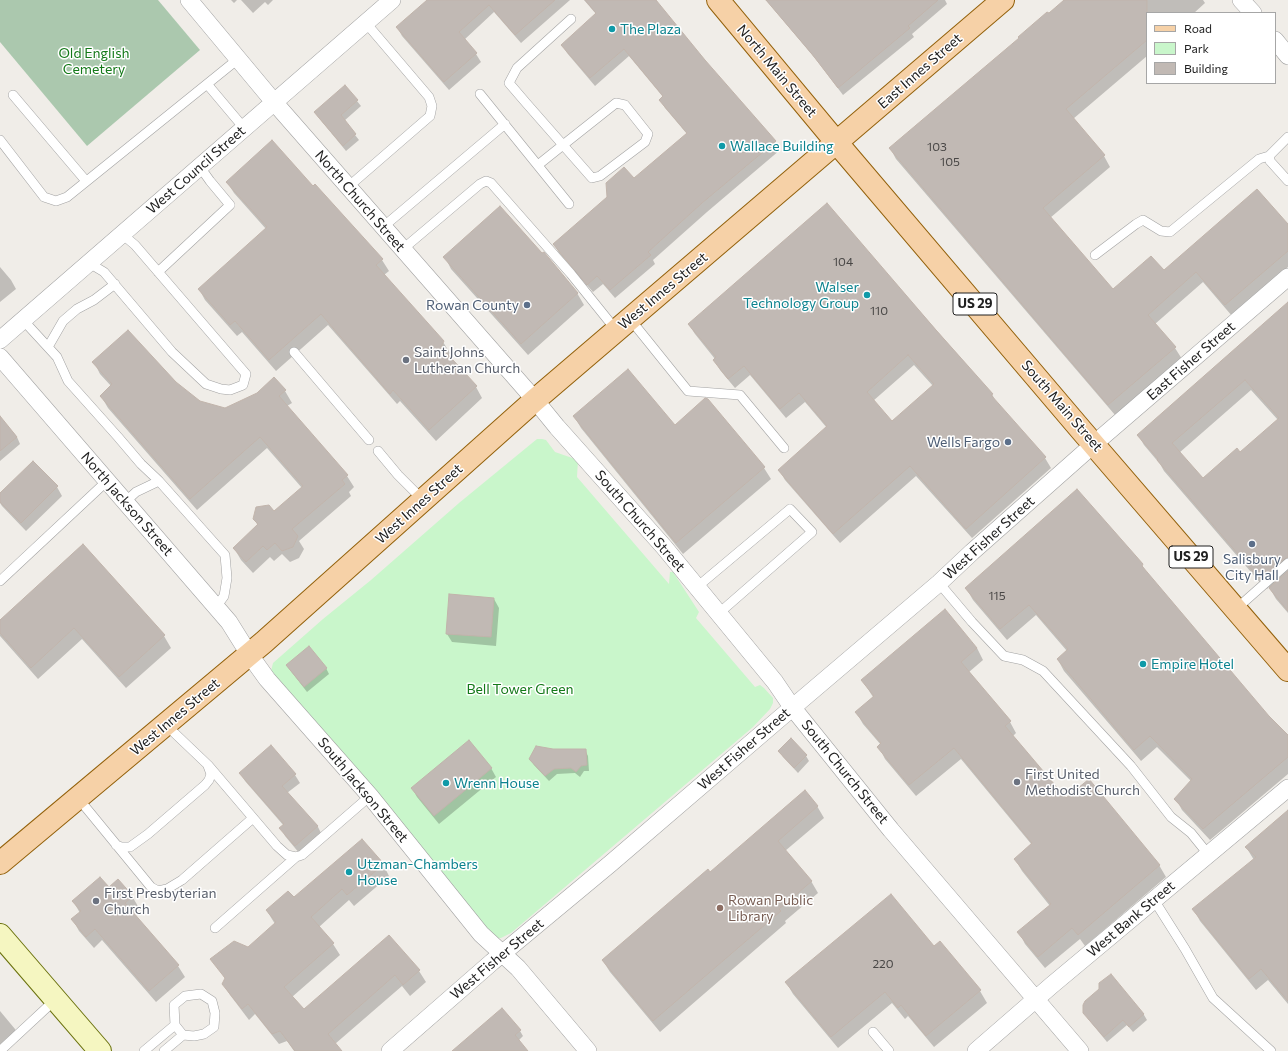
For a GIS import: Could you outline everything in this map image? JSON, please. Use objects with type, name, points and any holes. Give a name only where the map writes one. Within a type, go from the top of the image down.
[{"type":"main road","name":"North Main Street","points":[[718,0],[837,143]]},
{"type":"main road","name":"East Innes Street","points":[[837,143],[997,2]]},
{"type":"main road","name":"West Innes Street","points":[[0,863],[249,654],[535,400],[837,143]]},
{"type":"main road","name":"South Main Street","points":[[837,143],[1288,670]]},
{"type":"street","name":"North Church Street","points":[[189,0],[274,102],[535,400]]},
{"type":"street","name":"West Council Street","points":[[0,340],[392,0]]},
{"type":"street","points":[[1241,0],[1252,12]]},
{"type":"street","points":[[1276,41],[1288,56]]},
{"type":"street","name":"East Fisher Street","points":[[1094,444],[1288,277]]},
{"type":"street","name":"North Jackson Street","points":[[0,357],[229,622],[249,654]]},
{"type":"street","name":"South Church Street","points":[[535,400],[557,427],[664,547],[775,682],[792,707],[891,830],[1080,1051]]},
{"type":"street","name":"West Fisher Street","points":[[390,1051],[502,953],[610,864],[938,583],[1094,444]]},
{"type":"street","name":"South Jackson Street","points":[[249,654],[267,678],[370,796],[481,934],[518,968],[588,1051]]},
{"type":"street","name":"West Bank Street","points":[[976,1051],[1036,998],[1288,788]]},
{"type":"street","points":[[2,940],[56,999],[100,1051]]},
{"type":"lane","points":[[538,165],[563,145],[616,103],[625,105],[648,134],[646,142],[600,176],[592,178],[563,145],[509,83],[517,68],[571,20]]},
{"type":"lane","points":[[348,187],[430,116],[432,106],[429,97],[366,23]]},
{"type":"lane","points":[[0,140],[44,197],[56,201],[67,197],[238,59]]},
{"type":"lane","points":[[207,84],[244,128]]},
{"type":"lane","points":[[480,94],[569,204]]},
{"type":"lane","points":[[13,95],[86,181]]},
{"type":"lane","points":[[383,227],[505,124]]},
{"type":"lane","points":[[1095,255],[1143,220],[1161,231],[1170,232],[1259,159],[1268,156],[1288,137]]},
{"type":"lane","points":[[1268,156],[1270,161],[1288,181]]},
{"type":"lane","points":[[158,272],[230,205],[200,167]]},
{"type":"lane","points":[[402,249],[480,184],[486,181],[491,182],[571,274],[688,392],[740,395],[784,448]]},
{"type":"lane","points":[[89,263],[104,272],[172,352],[206,384],[221,389],[230,390],[243,385],[246,374],[135,245],[122,234]]},
{"type":"lane","points":[[48,347],[64,321],[77,309],[94,300],[115,284]]},
{"type":"lane","points":[[23,320],[57,357],[68,381],[141,464],[225,555],[227,578],[224,596],[216,607]]},
{"type":"lane","points":[[294,352],[368,440]]},
{"type":"lane","points":[[378,451],[398,475],[423,500]]},
{"type":"lane","points":[[0,581],[108,481]]},
{"type":"lane","points":[[125,502],[136,492],[159,482]]},
{"type":"lane","points":[[697,587],[790,509],[812,532],[718,614]]},
{"type":"lane","points":[[1236,609],[1288,563]]},
{"type":"lane","points":[[938,583],[1004,656],[1023,660],[1043,671],[1131,766],[1171,817],[1190,832],[1208,854]]},
{"type":"lane","points":[[166,725],[208,765],[277,846],[287,855],[296,857]]},
{"type":"lane","points":[[116,845],[121,847],[130,847],[148,834],[205,785],[211,774],[208,765]]},
{"type":"lane","points":[[215,928],[296,857],[302,855],[370,796]]},
{"type":"lane","points":[[78,798],[151,887],[158,891],[167,889],[182,880],[253,818]]},
{"type":"lane","points":[[1154,900],[1185,949],[1213,998],[1272,1051]]},
{"type":"lane","points":[[201,994],[212,1001],[216,1013],[214,1027],[204,1034],[194,1036],[183,1035],[174,1025],[174,1005],[185,996],[201,994]]},
{"type":"lane","points":[[0,1051],[56,999]]},
{"type":"lane","points":[[144,1051],[174,1025]]},
{"type":"lane","points":[[873,1032],[889,1051]]},
{"type":"lane","points":[[164,1051],[183,1035]]},
{"type":"green space","name":"Old English Cemetery","points":[[0,0],[158,0],[200,50],[87,146],[0,42]]},
{"type":"green space","name":"Bell Tower Green","points":[[537,439],[546,440],[555,452],[578,460],[577,477],[669,584],[670,572],[673,572],[699,612],[696,618],[755,687],[760,685],[764,688],[773,698],[773,703],[770,709],[753,727],[511,933],[501,938],[494,938],[271,671],[273,663],[323,619],[371,580],[459,503]]},
{"type":"building","points":[[427,0],[555,0],[515,35],[489,5],[459,32],[477,53],[444,82],[396,27]]},
{"type":"building","points":[[585,0],[656,0],[705,60],[776,141],[702,203],[648,252],[651,255],[610,290],[597,276],[587,285],[553,244],[607,197],[606,183],[624,167],[634,178],[687,133],[659,100],[663,96],[624,49],[590,78],[561,45],[596,13]]},
{"type":"building","points":[[766,0],[938,0],[908,26],[910,28],[838,88],[812,54]]},
{"type":"building","points":[[1064,0],[1147,0],[1146,41],[1066,109],[1105,155],[1043,208],[1113,289],[1151,256],[1164,270],[1257,189],[1288,224],[1288,251],[1225,305],[1196,272],[1148,315],[1176,347],[1108,405],[889,148],[1019,38],[1018,37],[1047,12],[1049,13]]},
{"type":"building","points":[[345,85],[358,100],[341,115],[356,134],[343,146],[314,112]]},
{"type":"building","points":[[272,140],[313,186],[315,184],[383,259],[376,265],[444,341],[441,347],[477,386],[429,430],[393,390],[390,394],[321,314],[269,360],[235,321],[230,325],[198,289],[267,227],[226,182]]},
{"type":"building","points":[[827,203],[1046,457],[966,529],[910,466],[833,534],[778,470],[827,426],[799,393],[780,409],[744,366],[728,379],[713,360],[716,357],[688,324]],"holes":[[[908,355],[934,384],[892,421],[867,392]]]},
{"type":"building","points":[[500,206],[542,253],[544,252],[578,293],[521,344],[443,257]]},
{"type":"building","points":[[1288,302],[1288,557],[1261,579],[1258,575],[1257,576],[1137,435]],"holes":[[[1245,380],[1279,418],[1240,452],[1237,448],[1203,478],[1172,443]]]},
{"type":"building","points":[[128,330],[176,382],[200,401],[225,408],[257,393],[274,377],[286,390],[279,396],[348,475],[342,480],[345,484],[292,529],[298,536],[293,547],[282,551],[275,543],[267,550],[263,546],[246,562],[233,548],[258,524],[253,519],[256,507],[269,505],[274,511],[303,486],[260,437],[190,499],[100,396],[112,384],[92,362]]},
{"type":"building","points":[[628,369],[675,425],[705,398],[708,399],[765,467],[676,543],[573,416]]},
{"type":"building","points":[[0,416],[17,437],[0,451]]},
{"type":"building","points":[[33,461],[58,486],[21,523],[0,502],[0,493]]},
{"type":"building","points":[[1077,489],[1143,564],[1142,566],[1269,716],[1288,735],[1288,757],[1203,829],[1174,799],[1192,779],[1150,736],[1134,750],[1057,659],[1068,649],[1029,605],[1000,629],[965,588]]},
{"type":"building","points":[[83,544],[165,635],[119,677],[74,628],[31,668],[0,633],[0,620]]},
{"type":"building","points":[[1288,571],[1288,611],[1269,588]]},
{"type":"building","points":[[449,594],[494,598],[491,637],[446,634]]},
{"type":"building","name":"First United Methodist Church","points":[[945,609],[977,648],[961,662],[1011,721],[1005,726],[1066,798],[1089,779],[1160,865],[1078,935],[1072,928],[1038,957],[1017,932],[1051,904],[1014,859],[1032,843],[954,748],[909,785],[877,747],[881,743],[855,712],[874,696],[861,680]]},
{"type":"building","points":[[309,646],[327,668],[304,687],[286,665]]},
{"type":"building","points":[[791,738],[807,755],[794,768],[778,751]]},
{"type":"building","name":"Wrenn House","points":[[469,740],[492,768],[434,816],[411,788]]},
{"type":"building","points":[[271,745],[296,774],[282,786],[318,826],[295,846],[279,828],[284,824],[239,773]]},
{"type":"building","points":[[536,746],[553,749],[586,749],[587,765],[581,766],[576,772],[571,768],[554,769],[545,776],[529,759]]},
{"type":"building","name":"Rowan Public Library","points":[[805,790],[818,806],[778,841],[812,881],[779,909],[781,911],[653,1021],[602,960],[708,869],[710,872]]},
{"type":"building","points":[[1288,810],[1288,1001],[1261,969],[1249,979],[1192,909],[1256,857],[1245,847]]},
{"type":"building","points":[[362,839],[384,864],[347,895],[342,889],[311,917],[334,943],[284,987],[304,1009],[389,935],[420,970],[403,985],[395,975],[328,1034],[342,1051],[295,1051],[280,1031],[272,1034],[248,1004],[242,1009],[222,984],[225,978],[210,959],[234,941],[248,947],[276,922],[266,910],[288,891],[294,897]]},
{"type":"building","points":[[100,877],[109,887],[118,879],[133,896],[125,903],[179,965],[149,991],[95,929],[86,937],[71,919],[81,911],[72,901]]},
{"type":"building","points":[[891,894],[934,946],[940,941],[981,990],[926,1036],[901,1005],[898,1008],[885,992],[831,1037],[785,982]]},
{"type":"building","points":[[1111,974],[1144,1014],[1129,1027],[1123,1020],[1104,1037],[1083,1013],[1083,1005],[1085,1001],[1099,989],[1099,983]]},
{"type":"building","points":[[502,1008],[521,1030],[515,1035],[528,1051],[452,1051]]},
{"type":"place","name":"The Plaza","points":[[612,29]]},
{"type":"place","name":"Wallace Building","points":[[722,146]]},
{"type":"place","name":"Walser Technology Group","points":[[867,295]]},
{"type":"place","name":"Rowan County","points":[[527,305]]},
{"type":"place","name":"Saint Johns Lutheran Church","points":[[406,360]]},
{"type":"place","name":"Wells Fargo","points":[[1008,442]]},
{"type":"place","name":"Salisbury City Hall","points":[[1252,544]]},
{"type":"place","name":"Empire Hotel","points":[[1143,664]]},
{"type":"place","name":"First United Methodist Church","points":[[1017,782]]},
{"type":"place","name":"Wrenn House","points":[[446,783]]},
{"type":"place","name":"Utzman-Chambers House","points":[[349,872]]},
{"type":"place","name":"First Presbyterian Church","points":[[96,901]]},
{"type":"place","name":"Rowan Public Library","points":[[720,908]]}]
